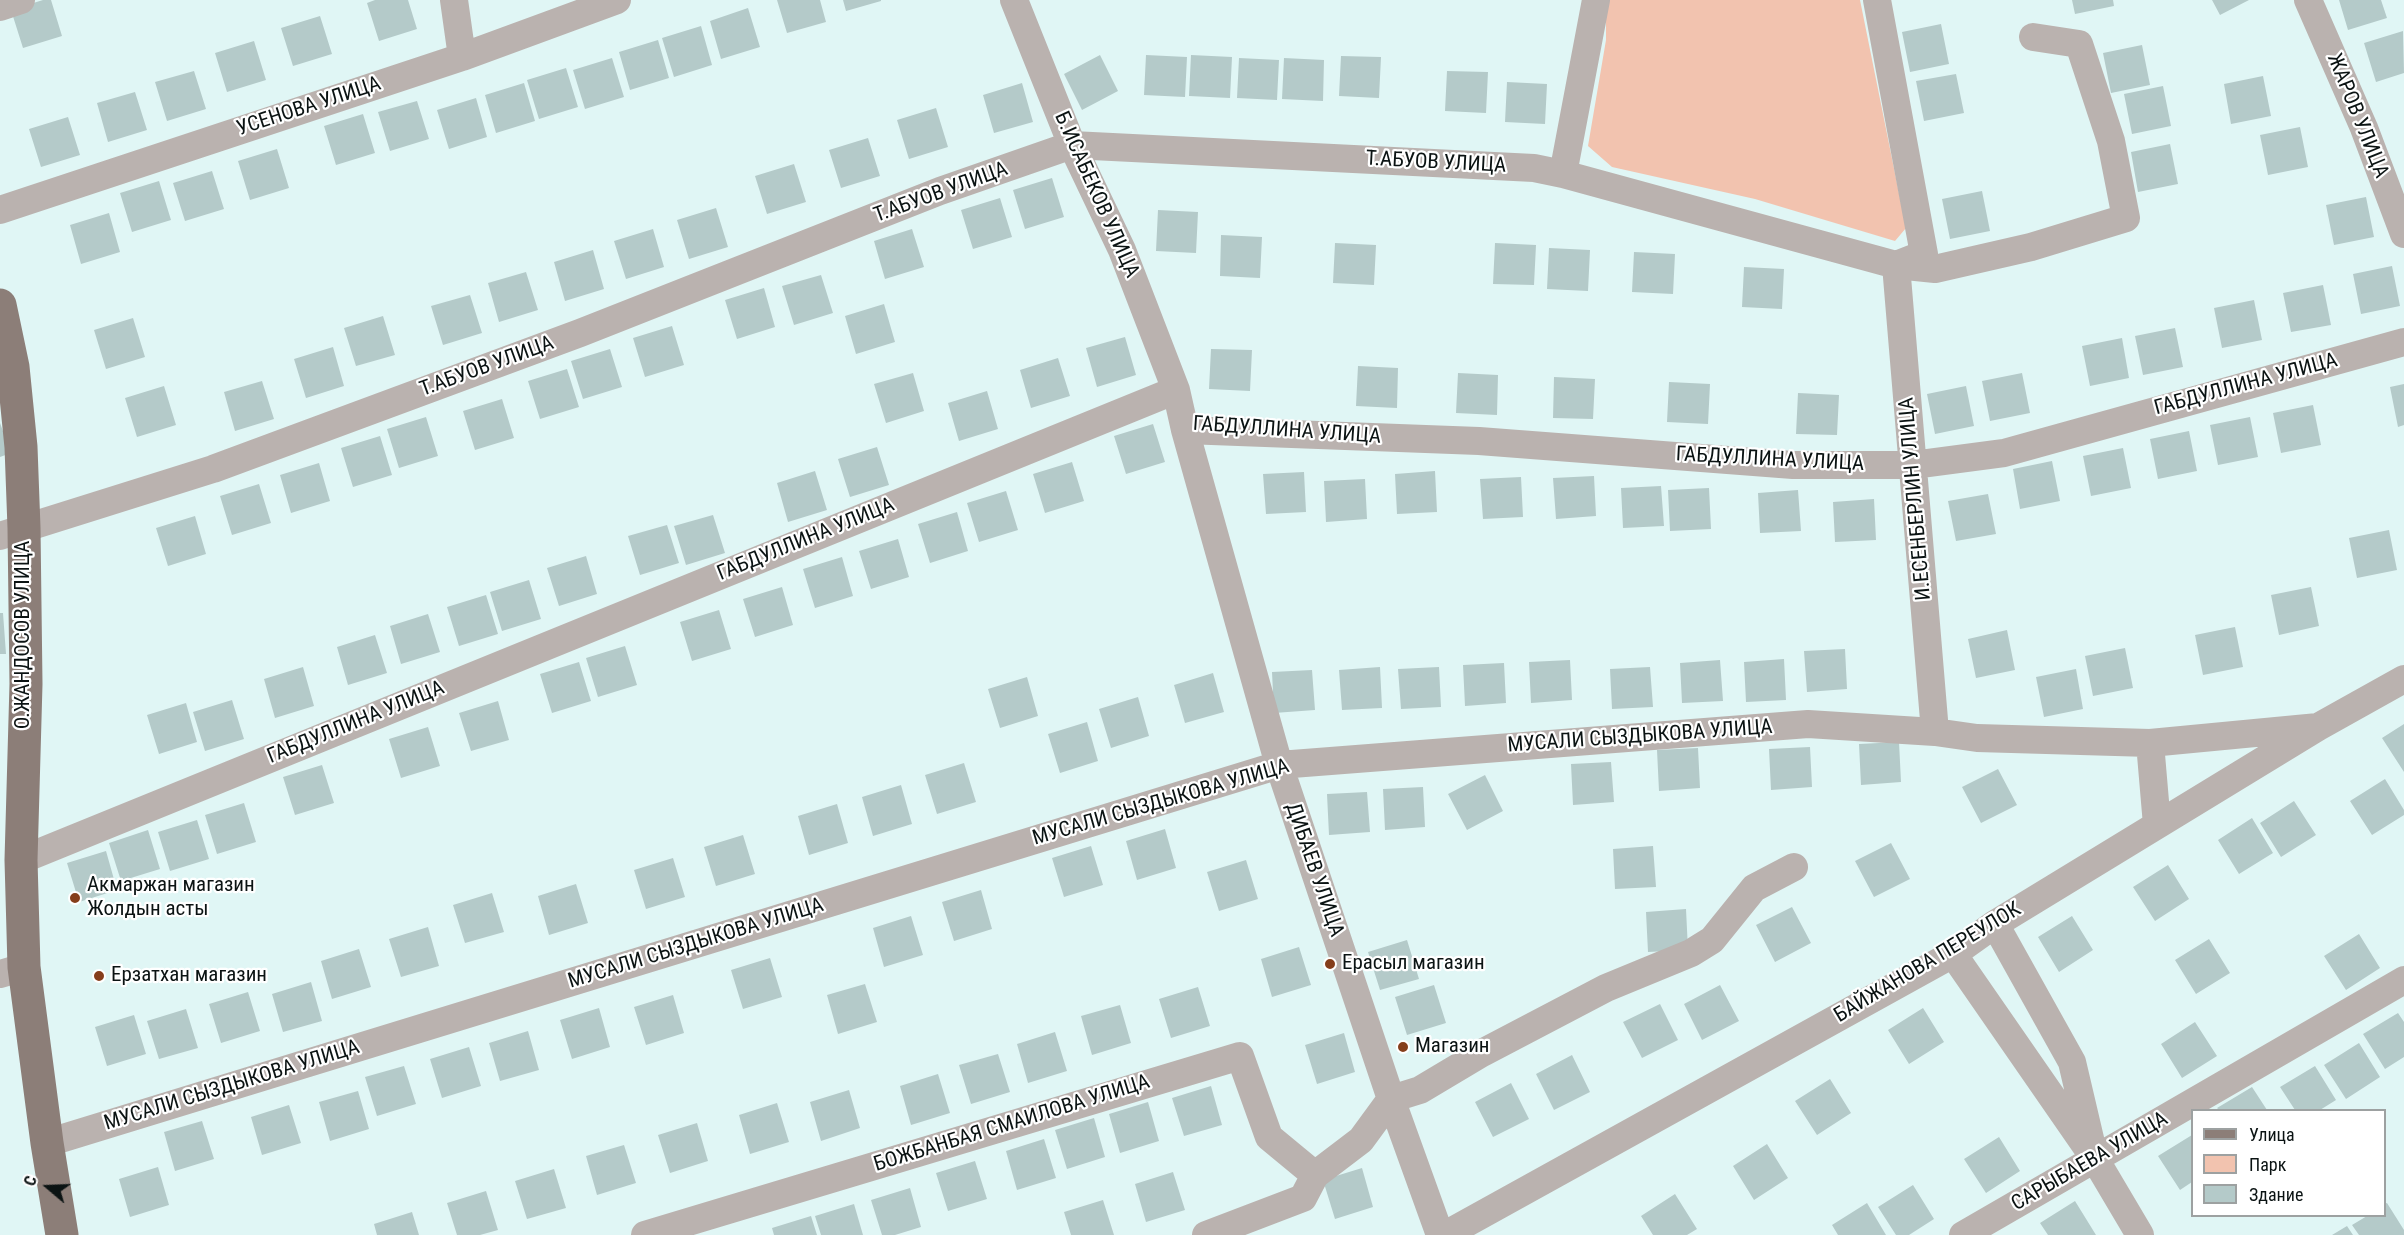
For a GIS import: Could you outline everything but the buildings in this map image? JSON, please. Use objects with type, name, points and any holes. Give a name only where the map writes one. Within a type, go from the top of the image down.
[{"type":"main road","name":"О.ЖАНДОСОВ УЛИЦА","points":[[0,305],[13,367],[21,447],[12,532],[26,684],[21,860],[12,970],[47,1143],[62,1235]]},
{"type":"street","points":[[0,7],[21,0]]},
{"type":"street","points":[[454,0],[462,57]]},
{"type":"street","name":"УСЕНОВА УЛИЦА","points":[[0,210],[462,57],[617,0]]},
{"type":"street","name":"Б.ИСАБЕКОВ УЛИЦА","points":[[1014,0],[1072,145],[1122,250],[1176,390]]},
{"type":"street","points":[[1563,174],[1596,0]]},
{"type":"street","points":[[1877,0],[1924,254],[1896,265]]},
{"type":"street","name":"ЖАРОВ УЛИЦА","points":[[2308,0],[2364,128],[2404,234]]},
{"type":"street","points":[[1896,265],[1935,269],[2031,247],[2126,218],[2111,141],[2079,44],[2033,37]]},
{"type":"street","name":"Т.АБУОВ УЛИЦА","points":[[12,532],[224,465],[580,333],[940,191],[1072,145],[1534,168],[1896,265]]},
{"type":"street","name":"И.ЕСЕНБЕРЛИН УЛИЦА","points":[[1896,265],[1935,732]]},
{"type":"street","name":"ГАБДУЛЛИНА УЛИЦА","points":[[21,860],[1176,390],[1185,430],[1479,441],[1793,465],[1913,465],[2004,453],[2404,342]]},
{"type":"street","name":"ДИБАЕВ УЛИЦА","points":[[1185,430],[1279,765],[1391,1100],[1440,1235]]},
{"type":"street","name":"БАЙЖАНОВА ПЕРЕУЛОК","points":[[1445,1235],[1953,954],[1995,924],[2157,825],[2318,727],[2404,679]]},
{"type":"street","name":"МУСАЛИ СЫЗДЫКОВА УЛИЦА","points":[[47,1143],[1279,765],[1808,724],[1935,732],[1977,738],[2150,743],[2318,727]]},
{"type":"street","points":[[2150,743],[2157,825]]},
{"type":"street","points":[[1206,1235],[1303,1198],[1315,1175],[1361,1140],[1391,1100],[1420,1090],[1482,1053],[1606,988],[1691,953],[1712,940],[1754,888],[1794,867]]},
{"type":"street","points":[[1995,924],[2072,1062],[2095,1159]]},
{"type":"street","points":[[1953,954],[2095,1159],[2140,1235]]},
{"type":"street","name":"САРЫБАЕВА УЛИЦА","points":[[1963,1235],[2404,980]]},
{"type":"street","name":"БОЖБАНБАЯ СМАИЛОВА УЛИЦА","points":[[645,1235],[1240,1056],[1269,1137],[1315,1175]]},
{"type":"green space","points":[[1606,0],[1860,0],[1906,228],[1895,241],[1755,199],[1612,167],[1588,146],[1606,40]]},
{"type":"place","name":"Акмаржан магазин Жолдын асты","points":[[75,898]]},
{"type":"place","name":"Ерасыл магазин","points":[[1330,964]]},
{"type":"place","name":"Ерзатхан магазин","points":[[99,976]]},
{"type":"place","name":"Магазин","points":[[1403,1047]]}]
